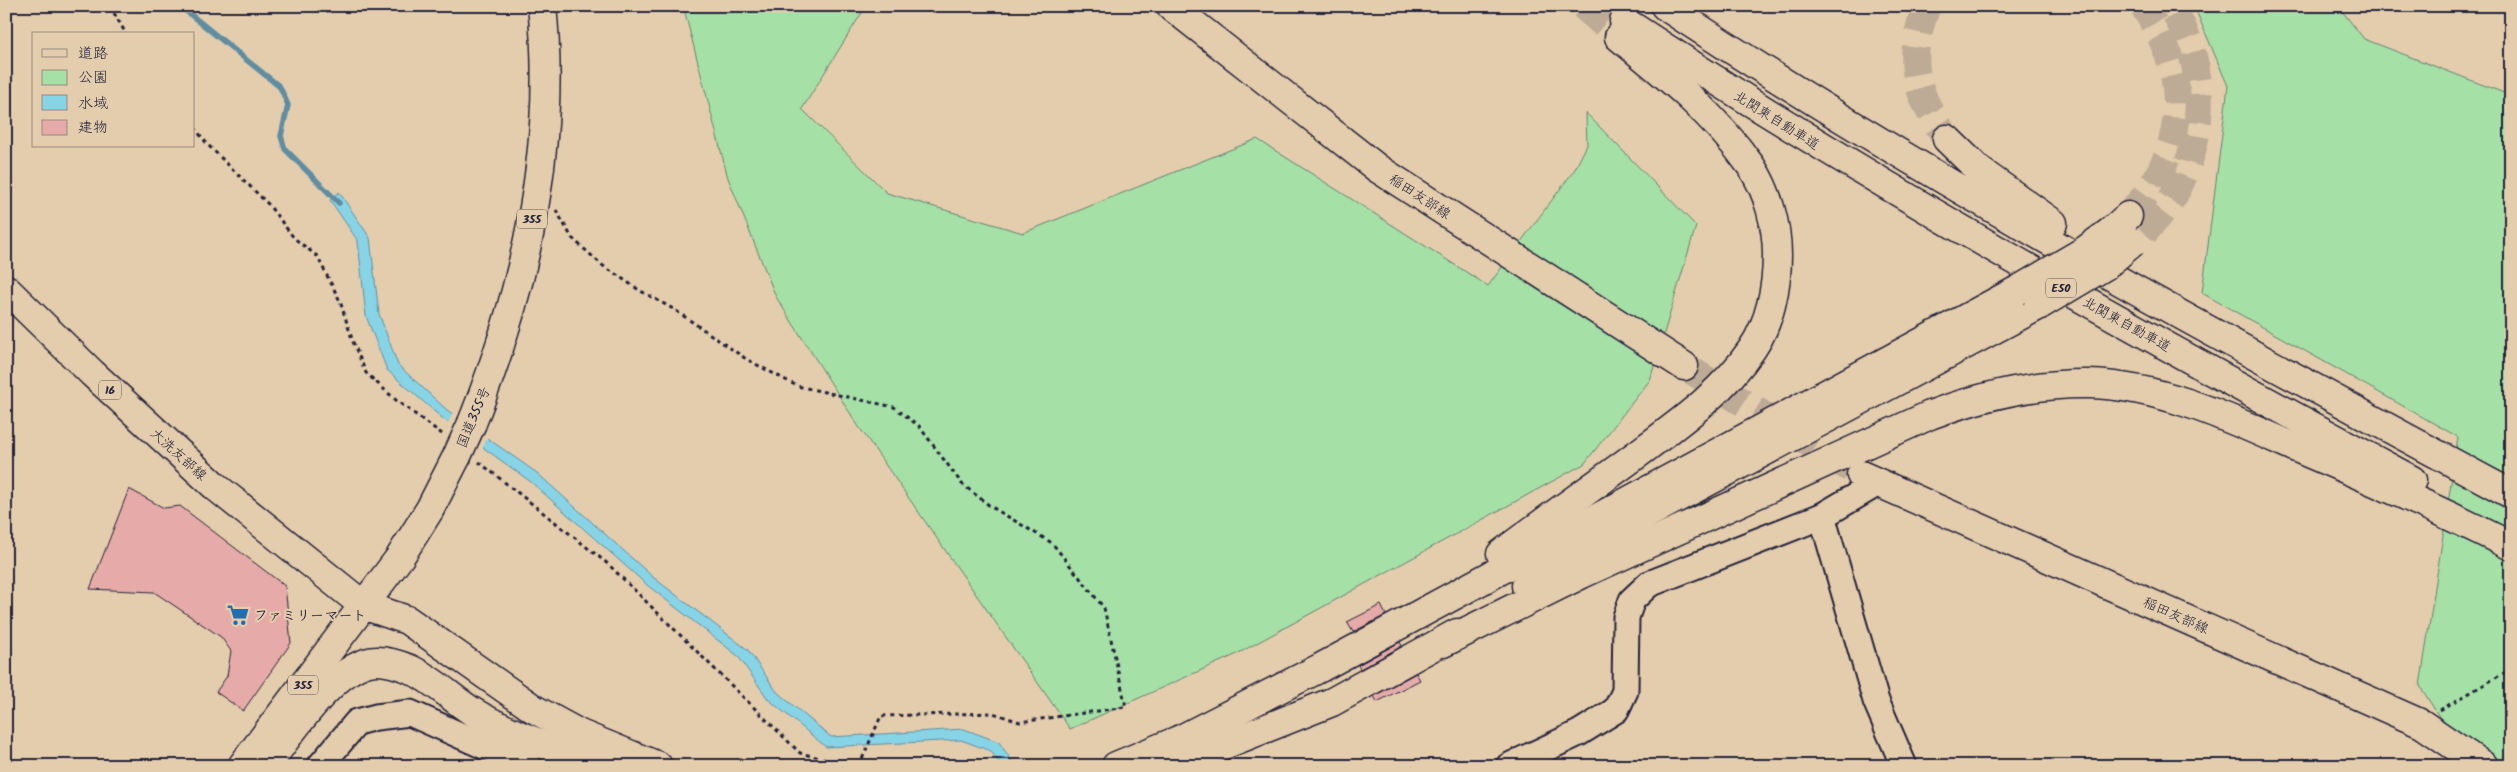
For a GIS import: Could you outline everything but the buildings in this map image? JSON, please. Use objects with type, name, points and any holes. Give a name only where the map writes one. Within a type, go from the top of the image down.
[{"type":"main road","name":"国道355号","points":[[242,766],[409,544],[460,451],[472,423],[503,338],[528,242],[536,196],[544,121],[546,74],[542,6]]},
{"type":"main road","name":"稲田友部線","points":[[1170,6],[1376,168],[1684,366]]},
{"type":"main road","name":"E50","points":[[1665,6],[1744,59],[2002,214],[2253,355],[2511,494]]},
{"type":"main road","name":"北関東自動車道","points":[[1424,612],[1546,519],[1692,413],[1730,377],[1753,348],[1768,315],[1777,276],[1778,240],[1770,205],[1752,168],[1718,124],[1622,29],[1991,247],[2234,385],[2511,533]]},
{"type":"main road","points":[[1947,139],[1980,171],[2022,203],[2253,355]]},
{"type":"main road","points":[[1116,766],[1181,738],[1424,612],[1561,536],[2027,298],[2105,266],[2129,231]]},
{"type":"main road","name":"大洗友部線","points":[[6,289],[92,373],[216,488],[363,605]]},
{"type":"main road","points":[[1443,643],[1570,555],[2027,298]]},
{"type":"main road","points":[[1171,766],[1332,702],[1443,643],[1582,574],[1930,415],[1992,395],[2048,386],[2090,384],[2172,397],[2213,412],[2419,501],[2511,546]]},
{"type":"main road","name":"稲田友部線","points":[[1869,479],[2422,724],[2484,766]]},
{"type":"main road","points":[[363,605],[396,636],[475,694],[573,755]]},
{"type":"main road","points":[[363,605],[407,620],[534,709],[580,734],[658,766]]},
{"type":"main road","points":[[266,766],[327,689],[353,669],[376,661],[396,664],[411,670],[471,711],[504,730],[600,766]]},
{"type":"street","points":[[1510,766],[1579,733],[1616,710],[1625,691],[1626,617],[1632,600],[1649,584],[1822,516],[1869,479]]},
{"type":"street","points":[[1822,516],[1876,701],[1904,766]]},
{"type":"street","points":[[320,766],[357,722],[376,717],[410,713],[530,766]]},
{"type":"path","points":[[110,6],[125,32]]},
{"type":"path","points":[[195,127],[208,145],[268,204],[294,238],[317,256],[340,301],[353,342],[366,373],[397,401],[460,451],[608,564],[800,753],[851,766]]},
{"type":"path","points":[[536,196],[553,204],[572,238],[602,265],[639,290],[675,310],[746,359],[797,386],[894,407],[919,426],[962,484],[990,506],[1052,543],[1104,608],[1126,707],[1020,722],[993,713],[881,716],[859,766]]},
{"type":"path","points":[[2422,724],[2432,714],[2511,669]]},
{"type":"green space","points":[[687,6],[866,6],[802,109],[887,193],[1023,233],[1257,139],[1488,286],[1575,169],[1587,145],[1586,113],[1696,226],[1650,380],[1584,464],[1235,655],[1070,729],[857,424],[776,297],[728,178],[684,9]]},
{"type":"green space","points":[[2194,6],[2338,6],[2364,39],[2504,93],[2511,91],[2511,766],[2470,766],[2420,686],[2458,437],[2202,293],[2228,86]]},
{"type":"water","points":[[339,192],[370,238],[379,314],[398,365],[447,410],[537,473],[654,578],[748,650],[777,692],[831,737],[964,729],[999,742],[1015,766],[1001,766],[991,751],[961,740],[826,747],[768,699],[738,656],[647,585],[531,482],[442,418],[387,370],[366,316],[358,241],[330,200]]},
{"type":"pier","points":[[453,412],[488,436],[482,450],[447,425]]},
{"type":"waterway","points":[[180,6],[280,87],[288,105],[281,136],[285,149],[339,203]]},
{"type":"tunnel","points":[[1583,6],[1619,37]]},
{"type":"tunnel","points":[[1927,6],[1916,43],[1915,60],[1917,76],[1927,106],[1947,139]]},
{"type":"tunnel","points":[[2128,216],[2148,192],[2163,167],[2172,141],[2177,114],[2176,87],[2170,60],[2159,33],[2143,6]]},
{"type":"tunnel","points":[[2144,233],[2166,207],[2177,190],[2187,167],[2198,121],[2199,97],[2197,74],[2183,28],[2171,6]]},
{"type":"tunnel","points":[[1684,366],[1851,469]]},
{"type":"place","name":"ファミリーマート","points":[[238,615]]}]
